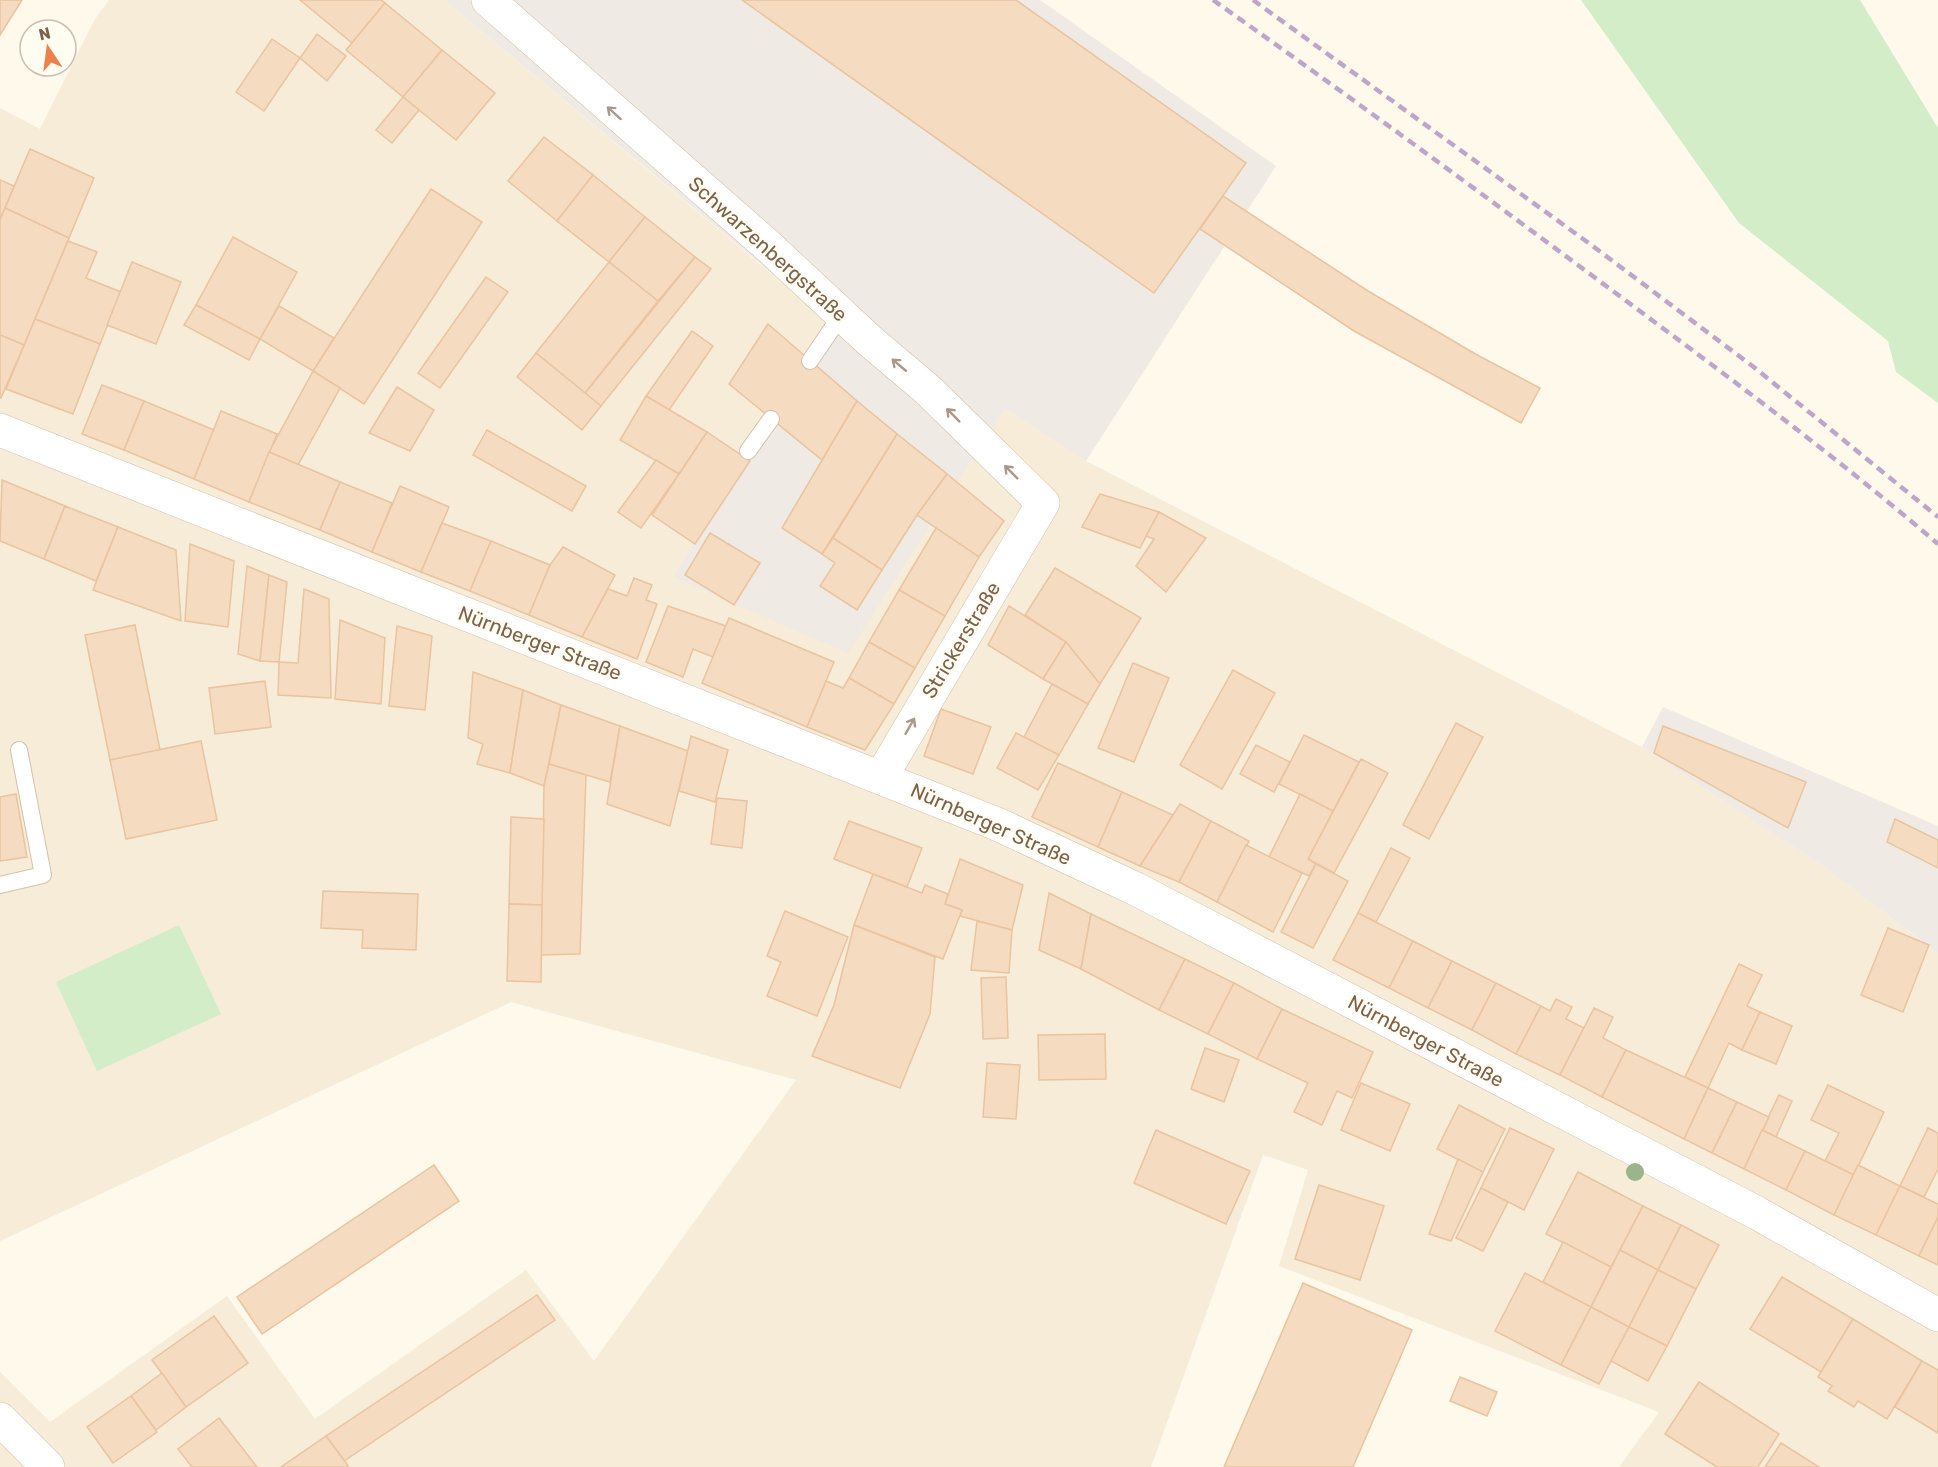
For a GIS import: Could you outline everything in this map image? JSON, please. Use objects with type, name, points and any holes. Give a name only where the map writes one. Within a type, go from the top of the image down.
[{"type":"street","name":"Schwarzenbergstraße","points":[[488,0],[928,390],[1043,503]]},
{"type":"street","name":"Nürnberger Straße","points":[[0,430],[997,824],[1136,889],[1757,1213],[1938,1315]]},
{"type":"street","name":"Strickerstraße","points":[[881,777],[1043,503]]},
{"type":"street","points":[[1,1422],[48,1467]]},
{"type":"lane","points":[[810,361],[842,314]]},
{"type":"lane","points":[[748,452],[771,418]]},
{"type":"lane","points":[[0,885],[43,875],[19,750]]},
{"type":"shaded area","points":[[109,0],[444,0],[835,327],[673,577],[848,652],[1005,409],[1086,461],[1642,747],[1827,869],[1938,953],[1938,1467],[1619,1467],[1659,1412],[1279,1266],[1308,1170],[1263,1155],[1151,1467],[0,1467],[0,1372],[50,1422],[227,1296],[315,1419],[526,1270],[594,1361],[796,1080],[511,1002],[0,1241],[0,108],[40,129],[66,78],[78,78],[78,53],[95,19]]},
{"type":"shaded area","points":[[444,0],[1040,0],[1276,166],[1086,461],[1005,409],[848,653],[673,577],[835,326]]},
{"type":"shaded area","points":[[1663,707],[1938,826],[1938,953],[1827,869],[1642,747]]},
{"type":"green space","points":[[1581,0],[1860,0],[1938,128],[1938,403],[1896,372],[1888,341],[1739,223]]},
{"type":"green space","points":[[179,925],[221,1014],[97,1071],[56,982]]},
{"type":"building","points":[[0,0],[22,0],[0,35]]},
{"type":"building","points":[[300,0],[381,0],[385,3],[352,43]]},
{"type":"building","points":[[742,0],[1016,0],[1246,163],[1154,293]]},
{"type":"building","points":[[385,3],[442,50],[403,97],[346,50]]},
{"type":"building","points":[[317,34],[346,56],[327,81],[300,58]]},
{"type":"building","points":[[272,39],[300,58],[264,111],[236,92]]},
{"type":"building","points":[[442,50],[495,93],[456,140],[403,97]]},
{"type":"building","points":[[403,97],[419,110],[392,143],[376,130]]},
{"type":"building","points":[[544,137],[593,175],[557,221],[508,181]]},
{"type":"building","points":[[30,149],[94,178],[69,238],[5,208]]},
{"type":"building","points":[[593,175],[645,217],[609,262],[557,221]]},
{"type":"building","points":[[0,180],[14,186],[0,220]]},
{"type":"building","points":[[431,189],[482,222],[364,404],[313,371]]},
{"type":"building","points":[[1223,196],[1368,291],[1479,356],[1540,388],[1521,423],[1354,331],[1200,229]]},
{"type":"building","points":[[5,208],[69,238],[24,345],[0,335],[0,220]]},
{"type":"building","points":[[645,217],[695,257],[658,301],[609,262]]},
{"type":"building","points":[[233,237],[297,272],[260,339],[196,305]]},
{"type":"building","points":[[68,241],[97,252],[86,278],[121,292],[100,344],[35,319]]},
{"type":"building","points":[[695,257],[711,269],[601,406],[585,393]]},
{"type":"building","points":[[132,262],[181,282],[156,344],[107,325]]},
{"type":"building","points":[[609,262],[658,301],[585,393],[536,353]]},
{"type":"building","points":[[486,277],[508,292],[440,388],[418,373]]},
{"type":"building","points":[[196,305],[260,339],[249,360],[184,325]]},
{"type":"building","points":[[279,306],[334,338],[313,371],[260,339]]},
{"type":"building","points":[[35,319],[100,344],[73,414],[6,389]]},
{"type":"building","points":[[768,324],[857,401],[822,460],[729,384]]},
{"type":"building","points":[[692,331],[713,346],[669,410],[646,396]]},
{"type":"building","points":[[0,335],[24,345],[1,398],[0,398]]},
{"type":"building","points":[[536,353],[601,406],[582,430],[517,377]]},
{"type":"building","points":[[313,371],[340,388],[298,465],[269,452]]},
{"type":"building","points":[[102,385],[144,401],[124,450],[82,434]]},
{"type":"building","points":[[397,387],[434,410],[410,451],[369,433]]},
{"type":"building","points":[[646,396],[707,432],[679,474],[620,440]]},
{"type":"building","points":[[144,401],[214,430],[194,479],[124,450]]},
{"type":"building","points":[[857,401],[897,434],[822,554],[782,528]]},
{"type":"building","points":[[221,411],[277,434],[249,502],[194,479]]},
{"type":"building","points":[[487,430],[586,486],[572,511],[473,455]]},
{"type":"building","points":[[707,432],[750,461],[695,544],[652,515]]},
{"type":"building","points":[[897,434],[947,474],[917,515],[882,570],[833,538]]},
{"type":"building","points":[[269,452],[340,482],[320,530],[249,502]]},
{"type":"building","points":[[656,460],[679,474],[641,528],[618,512]]},
{"type":"building","points":[[947,474],[1004,521],[979,557],[917,515]]},
{"type":"building","points":[[2,480],[65,506],[44,559],[0,541]]},
{"type":"building","points":[[340,482],[392,503],[372,552],[320,530]]},
{"type":"building","points":[[400,486],[449,507],[421,572],[372,552]]},
{"type":"building","points":[[1100,494],[1159,512],[1140,548],[1082,527]]},
{"type":"building","points":[[65,506],[118,527],[96,581],[44,559]]},
{"type":"building","points":[[1159,512],[1206,538],[1166,592],[1136,566],[1154,539],[1146,536]]},
{"type":"building","points":[[442,523],[491,541],[470,591],[421,572]]},
{"type":"building","points":[[118,527],[176,550],[181,621],[93,590]]},
{"type":"building","points":[[936,528],[979,557],[945,616],[899,590]]},
{"type":"building","points":[[710,533],[760,563],[734,605],[685,575]]},
{"type":"building","points":[[833,538],[882,570],[857,610],[820,586],[835,563],[822,554]]},
{"type":"building","points":[[491,541],[550,565],[529,615],[470,591]]},
{"type":"building","points":[[190,544],[234,561],[228,627],[185,621]]},
{"type":"building","points":[[563,547],[615,575],[582,637],[529,615],[550,565]]},
{"type":"building","points":[[247,566],[269,575],[260,661],[238,654]]},
{"type":"building","points":[[1055,568],[1141,618],[1100,684],[1066,642],[1025,615]]},
{"type":"building","points":[[269,575],[287,582],[279,662],[260,661]]},
{"type":"building","points":[[634,578],[652,585],[646,600],[657,604],[637,659],[582,637],[608,589],[627,596]]},
{"type":"building","points":[[304,589],[329,599],[331,698],[278,695],[279,662],[298,663]]},
{"type":"building","points":[[899,590],[945,616],[915,668],[869,642]]},
{"type":"building","points":[[668,606],[726,626],[713,657],[693,649],[683,677],[646,662]]},
{"type":"building","points":[[1009,606],[1066,642],[1043,679],[988,645]]},
{"type":"building","points":[[729,618],[834,662],[807,727],[702,683]]},
{"type":"building","points":[[340,620],[385,638],[381,704],[335,699]]},
{"type":"building","points":[[135,625],[160,750],[110,760],[85,635]]},
{"type":"building","points":[[397,626],[432,636],[425,710],[389,706]]},
{"type":"building","points":[[869,642],[915,668],[894,704],[849,678]]},
{"type":"building","points":[[1066,642],[1100,684],[1088,704],[1043,679]]},
{"type":"building","points":[[1133,663],[1169,678],[1134,762],[1098,748]]},
{"type":"building","points":[[1233,670],[1275,693],[1222,789],[1180,765]]},
{"type":"building","points":[[473,672],[523,690],[510,773],[477,764],[483,744],[468,738]]},
{"type":"building","points":[[849,678],[894,704],[865,750],[807,727],[826,681],[843,688]]},
{"type":"building","points":[[265,681],[271,727],[215,734],[209,688]]},
{"type":"building","points":[[1052,684],[1088,704],[1059,755],[1024,737]]},
{"type":"building","points":[[523,690],[561,705],[544,786],[510,773]]},
{"type":"building","points":[[561,705],[620,726],[610,782],[549,764]]},
{"type":"building","points":[[941,709],[991,727],[973,774],[924,756]]},
{"type":"building","points":[[1456,723],[1483,737],[1429,839],[1403,825]]},
{"type":"building","points":[[620,726],[688,751],[670,826],[607,804]]},
{"type":"building","points":[[1663,726],[1806,782],[1788,828],[1654,753]]},
{"type":"building","points":[[1016,733],[1059,755],[1038,790],[997,768]]},
{"type":"building","points":[[1304,735],[1359,762],[1333,811],[1279,784]]},
{"type":"building","points":[[691,736],[728,750],[715,802],[679,791]]},
{"type":"building","points":[[201,741],[217,820],[126,839],[110,760]]},
{"type":"building","points":[[1256,745],[1290,762],[1274,792],[1240,774]]},
{"type":"building","points":[[1361,759],[1388,773],[1334,873],[1308,859]]},
{"type":"building","points":[[1058,763],[1122,792],[1098,847],[1032,817]]},
{"type":"building","points":[[549,764],[586,775],[580,954],[541,955],[544,786]]},
{"type":"building","points":[[1122,792],[1173,815],[1140,866],[1098,847]]},
{"type":"building","points":[[16,794],[27,857],[0,861],[0,797]]},
{"type":"building","points":[[1300,794],[1333,811],[1308,859],[1316,864],[1309,876],[1269,857]]},
{"type":"building","points":[[717,798],[747,801],[742,848],[711,844]]},
{"type":"building","points":[[1180,804],[1211,821],[1179,882],[1140,866]]},
{"type":"building","points":[[511,817],[544,819],[542,905],[509,904]]},
{"type":"building","points":[[1895,819],[1938,840],[1938,868],[1887,842]]},
{"type":"building","points":[[849,821],[922,848],[907,887],[834,859]]},
{"type":"building","points":[[1211,821],[1249,841],[1217,902],[1179,882]]},
{"type":"building","points":[[1246,845],[1302,873],[1273,932],[1217,902]]},
{"type":"building","points":[[1391,848],[1410,858],[1376,922],[1358,913]]},
{"type":"building","points":[[960,859],[1023,885],[1012,930],[960,916],[962,910],[945,904]]},
{"type":"building","points":[[1316,864],[1348,881],[1313,948],[1281,932]]},
{"type":"building","points":[[873,874],[922,893],[925,885],[948,894],[945,904],[962,910],[943,959],[854,925]]},
{"type":"building","points":[[323,891],[418,894],[416,950],[362,948],[363,930],[321,928]]},
{"type":"building","points":[[1049,893],[1091,914],[1081,969],[1039,950]]},
{"type":"building","points":[[509,904],[542,905],[541,982],[507,981]]},
{"type":"building","points":[[785,911],[848,937],[817,1016],[767,996],[781,962],[767,956]]},
{"type":"building","points":[[1358,913],[1413,941],[1389,988],[1333,960]]},
{"type":"building","points":[[1091,914],[1185,959],[1159,1010],[1081,969]]},
{"type":"building","points":[[977,921],[1012,930],[1009,973],[971,970]]},
{"type":"building","points":[[854,925],[935,957],[930,1014],[900,1088],[812,1056],[834,1005]]},
{"type":"building","points":[[1888,928],[1929,945],[1903,1012],[1861,995]]},
{"type":"building","points":[[1413,941],[1452,961],[1428,1008],[1389,988]]},
{"type":"building","points":[[1185,959],[1234,983],[1208,1034],[1159,1010]]},
{"type":"building","points":[[1452,961],[1496,983],[1472,1030],[1428,1008]]},
{"type":"building","points":[[1739,964],[1762,975],[1747,1006],[1760,1012],[1742,1050],[1729,1043],[1708,1088],[1685,1077]]},
{"type":"building","points":[[1006,977],[1008,1038],[983,1039],[981,978]]},
{"type":"building","points":[[1234,983],[1282,1009],[1257,1059],[1208,1034]]},
{"type":"building","points":[[1496,983],[1541,1006],[1516,1054],[1472,1030]]},
{"type":"building","points":[[1556,999],[1572,1007],[1566,1019],[1584,1028],[1560,1075],[1516,1054],[1541,1006],[1550,1011]]},
{"type":"building","points":[[1594,1008],[1613,1017],[1603,1038],[1626,1050],[1602,1097],[1560,1075]]},
{"type":"building","points":[[1282,1009],[1373,1052],[1352,1098],[1337,1091],[1322,1125],[1294,1112],[1308,1083],[1257,1059]]},
{"type":"building","points":[[1760,1012],[1792,1026],[1776,1064],[1742,1050]]},
{"type":"building","points":[[1105,1034],[1106,1079],[1039,1080],[1038,1035]]},
{"type":"building","points":[[1205,1048],[1239,1060],[1224,1102],[1191,1089]]},
{"type":"building","points":[[1626,1050],[1708,1088],[1684,1139],[1602,1097]]},
{"type":"building","points":[[987,1063],[1020,1065],[1016,1119],[983,1117]]},
{"type":"building","points":[[1361,1083],[1410,1104],[1390,1151],[1341,1130]]},
{"type":"building","points":[[1828,1085],[1884,1112],[1854,1175],[1825,1161],[1839,1133],[1811,1120]]},
{"type":"building","points":[[1708,1088],[1737,1102],[1712,1153],[1684,1139]]},
{"type":"building","points":[[1779,1095],[1792,1101],[1776,1137],[1762,1130]]},
{"type":"building","points":[[1737,1102],[1769,1117],[1744,1169],[1712,1153]]},
{"type":"building","points":[[1459,1105],[1505,1129],[1483,1172],[1437,1149]]},
{"type":"building","points":[[1510,1128],[1554,1149],[1524,1210],[1481,1188]]},
{"type":"building","points":[[1928,1128],[1938,1133],[1938,1169],[1924,1197],[1900,1186]]},
{"type":"building","points":[[1156,1130],[1250,1171],[1226,1224],[1134,1183]]},
{"type":"building","points":[[1762,1130],[1805,1151],[1786,1190],[1744,1169]]},
{"type":"building","points":[[1805,1151],[1854,1175],[1834,1215],[1786,1190]]},
{"type":"building","points":[[1458,1159],[1483,1172],[1451,1241],[1429,1234]]},
{"type":"building","points":[[434,1165],[459,1201],[262,1334],[237,1297]]},
{"type":"building","points":[[1858,1165],[1900,1186],[1876,1235],[1834,1215]]},
{"type":"building","points":[[1578,1172],[1643,1206],[1611,1267],[1546,1234]]},
{"type":"building","points":[[1319,1185],[1384,1206],[1360,1280],[1295,1259]]},
{"type":"building","points":[[1900,1186],[1938,1204],[1938,1217],[1919,1256],[1876,1235]]},
{"type":"building","points":[[1481,1188],[1508,1202],[1483,1251],[1456,1238]]},
{"type":"building","points":[[1643,1206],[1681,1225],[1658,1270],[1620,1250]]},
{"type":"building","points":[[1938,1217],[1938,1265],[1919,1256]]},
{"type":"building","points":[[1681,1225],[1719,1245],[1696,1289],[1658,1270]]},
{"type":"building","points":[[1563,1242],[1611,1267],[1591,1307],[1543,1282]]},
{"type":"building","points":[[1620,1250],[1658,1270],[1629,1327],[1591,1307]]},
{"type":"building","points":[[1658,1270],[1696,1289],[1667,1346],[1629,1327]]},
{"type":"building","points":[[1525,1273],[1591,1307],[1561,1365],[1495,1331]]},
{"type":"building","points":[[1782,1277],[1853,1319],[1821,1372],[1750,1329]]},
{"type":"building","points":[[1303,1283],[1412,1330],[1353,1467],[1224,1467]]},
{"type":"building","points":[[537,1295],[555,1320],[344,1461],[326,1436]]},
{"type":"building","points":[[1591,1307],[1629,1327],[1599,1384],[1561,1365]]},
{"type":"building","points":[[214,1316],[248,1363],[186,1407],[152,1360]]},
{"type":"building","points":[[1853,1319],[1922,1361],[1887,1419],[1858,1401],[1854,1407],[1828,1391],[1832,1386],[1818,1377]]},
{"type":"building","points":[[1629,1327],[1667,1346],[1648,1381],[1611,1361]]},
{"type":"building","points":[[1922,1361],[1938,1370],[1938,1433],[1895,1407]]},
{"type":"building","points":[[162,1373],[186,1407],[156,1430],[131,1396]]},
{"type":"building","points":[[1460,1377],[1497,1392],[1487,1416],[1450,1401]]},
{"type":"building","points":[[1699,1382],[1779,1434],[1758,1467],[1717,1467],[1665,1434]]},
{"type":"building","points":[[131,1396],[157,1432],[113,1463],[87,1427]]},
{"type":"building","points":[[219,1418],[257,1467],[192,1467],[178,1449]]},
{"type":"building","points":[[326,1436],[349,1467],[281,1467]]},
{"type":"building","points":[[1781,1443],[1819,1467],[1765,1467]]},
{"type":"railway","points":[[1213,0],[1705,359],[1823,450],[1938,544]]},
{"type":"railway","points":[[1253,0],[1590,244],[1755,368],[1938,517]]}]
